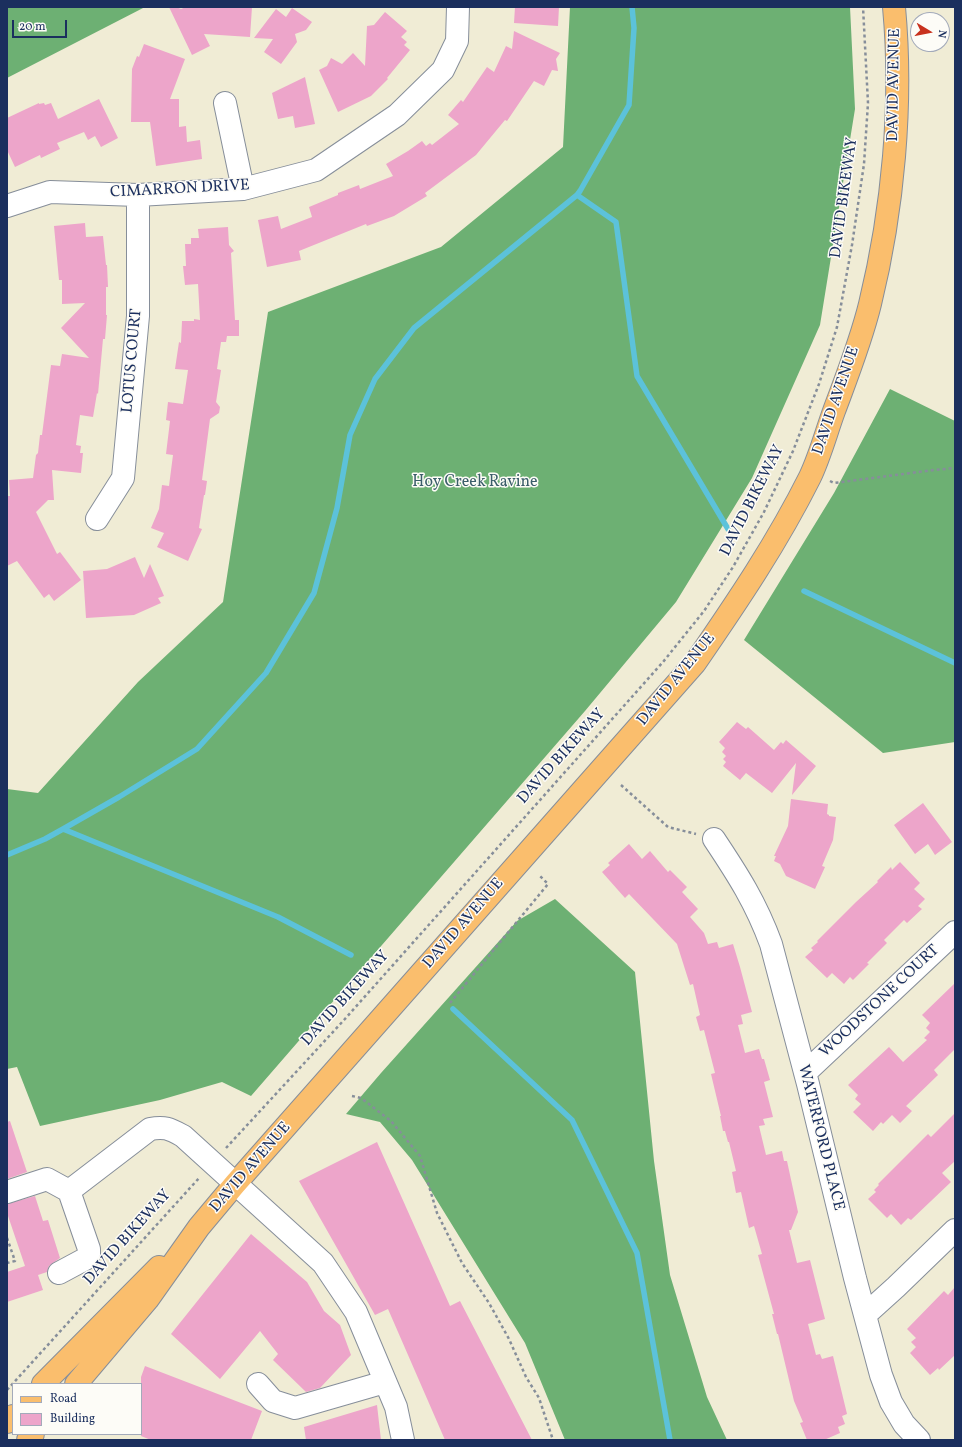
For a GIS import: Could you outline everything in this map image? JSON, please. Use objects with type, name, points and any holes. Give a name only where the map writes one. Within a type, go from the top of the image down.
[{"type":"main road","name":"DAVID AVENUE","points":[[77,1383],[148,1299],[199,1227],[235,1184],[695,663],[742,596],[782,530],[811,475],[847,377],[870,305],[882,244],[893,170],[897,107],[896,32],[894,7]]},
{"type":"main road","name":"DAVID AVENUE","points":[[44,1383],[199,1227]]},
{"type":"street","name":"CIMARRON DRIVE","points":[[7,206],[50,192],[138,195],[243,189],[316,170],[397,115],[443,70],[457,40],[458,7]]},
{"type":"street","points":[[225,103],[243,189]]},
{"type":"street","name":"LOTUS COURT","points":[[97,519],[123,478],[138,316],[138,195]]},
{"type":"street","name":"WATERFORD PLACE","points":[[714,839],[745,886],[764,924],[771,944],[805,1073],[854,1278],[881,1375],[891,1402],[904,1424],[919,1440]]},
{"type":"street","name":"WOODSTONE COURT","points":[[805,1073],[955,932]]},
{"type":"street","points":[[69,1191],[150,1129],[160,1127],[168,1128],[183,1136],[323,1263],[356,1312],[396,1406],[403,1440]]},
{"type":"street","points":[[7,1192],[47,1179],[69,1191],[89,1249],[89,1255],[88,1258],[60,1273]]},
{"type":"street","points":[[864,1314],[896,1287],[955,1230]]},
{"type":"street","points":[[258,1384],[273,1401],[295,1408],[385,1382]]},
{"type":"path","name":"DAVID BIKEWAY","points":[[13,1383],[344,1020],[663,662],[704,611],[732,567],[764,512],[795,445],[819,384],[837,327],[852,245],[864,164],[868,103],[863,7]]},
{"type":"path","points":[[811,475],[834,483],[955,468]]},
{"type":"path","points":[[621,785],[668,827],[714,839]]},
{"type":"path","points":[[450,1003],[548,884],[540,876]]},
{"type":"path","points":[[352,1096],[361,1098],[391,1122],[420,1156],[437,1213],[462,1263],[509,1339],[526,1378],[539,1398],[553,1440]]},
{"type":"path","points":[[7,1238],[15,1261],[7,1263]]},
{"type":"green space","points":[[7,7],[145,7],[7,78]]},
{"type":"green space","name":"Hoy Creek Ravine","points":[[570,7],[850,7],[855,109],[820,325],[752,478],[676,602],[585,711],[251,1096],[222,1082],[160,1100],[40,1126],[17,1067],[7,1069],[7,789],[38,793],[138,682],[223,602],[268,312],[441,247],[563,147]]},
{"type":"green space","points":[[890,389],[955,421],[955,742],[883,753],[744,640],[834,493]]},
{"type":"green space","points":[[555,899],[635,972],[654,1161],[670,1275],[707,1397],[727,1440],[565,1440],[525,1343],[412,1160],[380,1122],[346,1114],[517,921]]},
{"type":"building","points":[[169,7],[181,9],[186,7],[252,7],[250,37],[204,34],[210,46],[192,55]]},
{"type":"building","points":[[515,7],[559,7],[558,26],[514,23]]},
{"type":"building","points":[[292,8],[312,22],[306,30],[295,34],[297,42],[281,64],[264,52],[273,39],[254,38],[276,9],[286,17]]},
{"type":"building","points":[[385,12],[407,31],[401,37],[407,42],[404,45],[410,50],[387,78],[388,79],[371,96],[338,112],[319,70],[327,66],[331,58],[342,64],[353,53],[365,66],[367,26],[374,25]]},
{"type":"building","points":[[514,31],[560,53],[556,59],[558,71],[552,70],[544,86],[534,81],[507,121],[505,120],[476,155],[425,193],[427,196],[394,216],[367,226],[366,224],[299,251],[301,260],[267,267],[258,220],[278,216],[281,229],[312,217],[309,207],[338,195],[338,193],[359,185],[360,189],[393,176],[386,164],[422,141],[426,146],[430,143],[432,145],[459,124],[448,115],[461,100],[463,102],[487,67],[494,72],[506,46],[512,49]]},
{"type":"building","points":[[144,44],[185,59],[170,99],[179,99],[179,127],[186,126],[187,142],[200,140],[202,159],[156,166],[150,122],[131,122],[132,69]]},
{"type":"building","points":[[305,77],[315,124],[295,128],[293,116],[278,119],[272,93]]},
{"type":"building","points":[[99,99],[118,138],[101,147],[95,136],[88,140],[84,132],[57,143],[60,149],[41,158],[40,155],[15,167],[7,150],[7,118],[39,103],[44,103],[45,105],[51,103],[58,119]]},
{"type":"building","points":[[85,223],[86,237],[103,236],[107,265],[107,315],[105,339],[103,339],[98,394],[97,393],[93,417],[80,415],[76,445],[81,446],[80,453],[83,453],[81,473],[52,470],[54,500],[48,500],[36,512],[57,554],[60,552],[81,580],[54,601],[49,594],[44,598],[17,561],[7,566],[7,496],[10,496],[9,480],[33,478],[40,435],[42,435],[51,365],[60,366],[62,354],[89,358],[61,328],[85,303],[62,304],[62,280],[59,280],[54,226]]},
{"type":"building","points":[[228,227],[229,245],[234,251],[231,253],[235,320],[239,320],[239,336],[227,336],[226,342],[221,342],[217,369],[221,370],[216,402],[220,407],[219,413],[210,419],[202,480],[207,481],[199,528],[202,529],[188,561],[157,547],[164,533],[151,528],[159,509],[162,485],[169,486],[173,455],[166,454],[170,421],[166,420],[168,402],[183,404],[188,370],[175,369],[179,342],[181,343],[182,321],[194,321],[194,319],[200,320],[198,284],[185,285],[183,266],[186,266],[185,244],[191,244],[191,238],[199,238],[198,229]]},
{"type":"building","points":[[135,557],[144,578],[150,564],[164,596],[158,598],[161,603],[134,615],[86,618],[83,571],[107,569]]},
{"type":"building","points":[[737,722],[746,729],[748,727],[774,750],[781,742],[783,744],[786,740],[816,766],[792,795],[796,763],[772,793],[746,773],[740,780],[723,766],[726,762],[723,759],[726,756],[722,752],[725,748],[719,742]]},
{"type":"building","points":[[791,799],[828,804],[827,814],[829,816],[836,817],[833,840],[822,866],[825,867],[815,889],[786,876],[780,864],[774,861],[776,856],[774,856],[788,826]]},
{"type":"building","points":[[923,803],[952,842],[935,855],[928,844],[915,854],[894,825]]},
{"type":"building","points":[[629,844],[642,859],[650,851],[668,872],[670,870],[687,887],[682,892],[698,909],[690,917],[704,933],[708,944],[717,942],[719,948],[733,944],[752,1012],[741,1015],[743,1024],[738,1025],[745,1053],[759,1049],[762,1059],[764,1059],[770,1080],[764,1082],[773,1117],[763,1119],[765,1125],[759,1126],[766,1155],[782,1151],[784,1161],[787,1161],[798,1212],[791,1230],[789,1230],[797,1263],[810,1260],[825,1319],[808,1324],[816,1355],[820,1354],[822,1359],[833,1356],[847,1414],[842,1416],[845,1424],[838,1427],[840,1433],[824,1440],[807,1440],[800,1423],[803,1422],[794,1401],[772,1314],[774,1314],[758,1255],[762,1254],[754,1226],[749,1228],[741,1192],[736,1193],[732,1172],[736,1171],[729,1142],[725,1131],[723,1131],[711,1074],[715,1073],[704,1030],[700,1031],[696,1017],[700,1015],[693,984],[690,985],[677,944],[629,894],[625,898],[602,872],[610,865],[608,863]]},
{"type":"building","points":[[900,862],[920,883],[914,889],[925,899],[918,906],[922,909],[907,923],[904,920],[884,940],[887,943],[853,980],[850,977],[844,984],[832,973],[827,978],[805,957],[813,950],[811,948],[818,942],[817,941],[878,882],[877,881],[891,867],[892,870]]},
{"type":"building","points":[[955,983],[955,1049],[934,1070],[938,1075],[906,1106],[912,1111],[900,1123],[892,1115],[883,1124],[881,1122],[873,1131],[853,1112],[861,1104],[855,1099],[858,1095],[848,1085],[889,1047],[903,1062],[927,1040],[924,1038],[930,1032],[926,1028],[930,1023],[922,1015]]},
{"type":"building","points":[[955,1113],[955,1161],[942,1173],[951,1182],[911,1220],[908,1218],[901,1225],[891,1214],[887,1218],[868,1199],[876,1192],[874,1190],[879,1185],[878,1184],[928,1134],[931,1137]]},
{"type":"building","points":[[10,1121],[27,1172],[7,1179],[7,1122]]},
{"type":"building","points":[[377,1142],[450,1306],[460,1301],[532,1440],[445,1440],[388,1309],[375,1315],[299,1181]]},
{"type":"building","points":[[35,1196],[43,1221],[48,1220],[60,1258],[49,1266],[47,1272],[38,1275],[43,1290],[7,1302],[7,1272],[25,1266],[7,1213],[7,1204]]},
{"type":"building","points":[[251,1234],[307,1282],[324,1311],[340,1325],[351,1355],[320,1388],[306,1392],[273,1360],[278,1354],[260,1331],[220,1379],[171,1334]]},
{"type":"building","points":[[955,1287],[955,1355],[939,1370],[938,1368],[930,1375],[910,1353],[916,1347],[911,1342],[916,1338],[907,1329],[944,1291],[948,1295]]},
{"type":"building","points":[[145,1366],[262,1411],[251,1440],[151,1440],[141,1436],[141,1377]]},
{"type":"building","points":[[377,1405],[381,1440],[306,1440],[304,1427]]},
{"type":"waterway","points":[[7,855],[45,839],[63,829],[119,797],[197,749],[266,673],[314,593],[337,508],[350,435],[375,379],[414,328],[580,191],[629,105],[634,28],[632,7]]},
{"type":"waterway","points":[[577,195],[616,222],[637,376],[728,529]]},
{"type":"waterway","points":[[804,591],[955,663]]},
{"type":"waterway","points":[[63,829],[278,917],[351,955]]},
{"type":"waterway","points":[[453,1009],[572,1120],[637,1253],[670,1440]]}]
